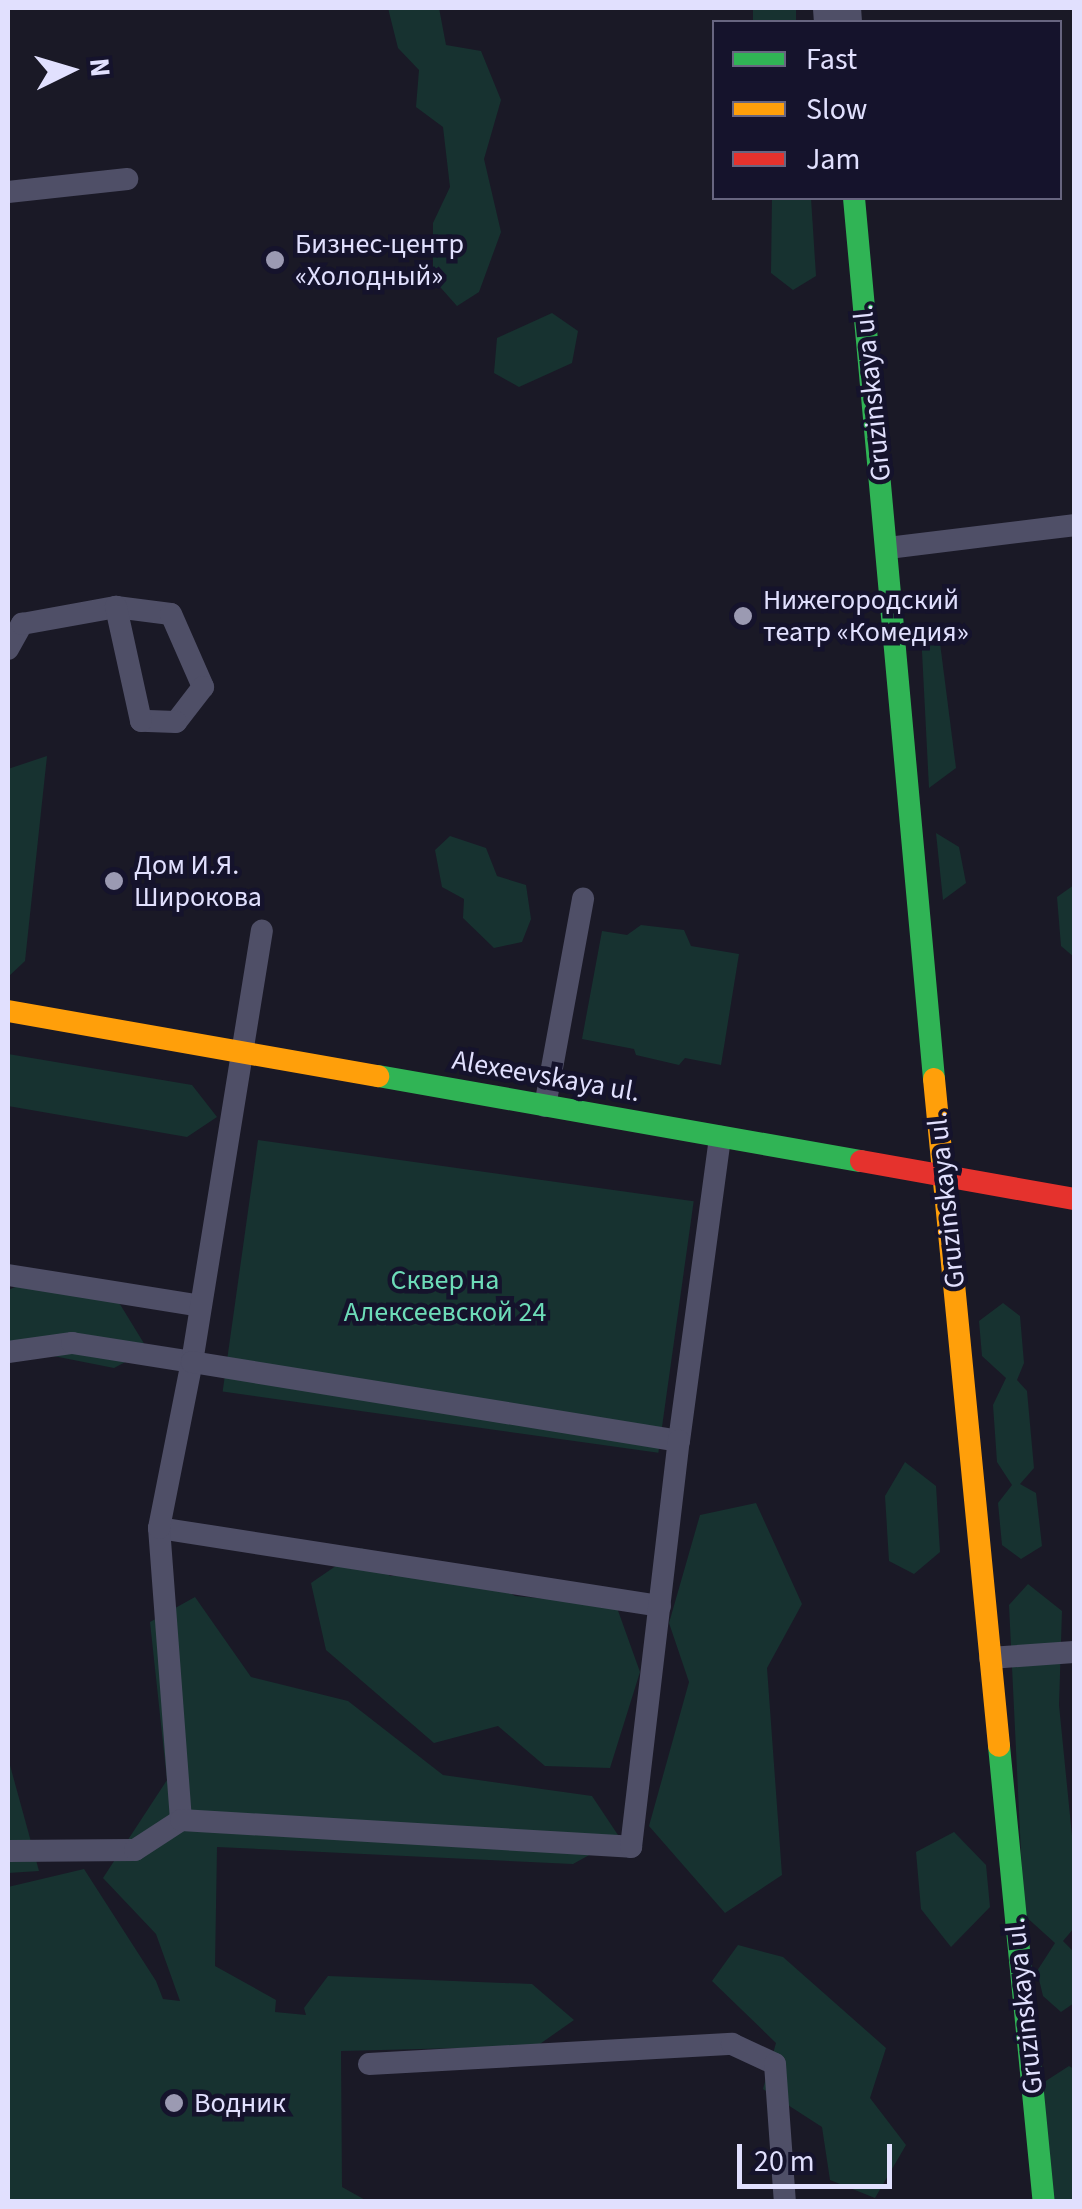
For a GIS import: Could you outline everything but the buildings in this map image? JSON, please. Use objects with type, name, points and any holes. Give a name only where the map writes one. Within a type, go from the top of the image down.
[{"type":"street","name":"Gruzinskaya ul.","points":[[854,200],[942,1176],[1044,2202]]},
{"type":"street","name":"Alexeevskaya ul.","points":[[8,1011],[1074,1199]]},
{"type":"lane","points":[[8,192],[127,179]]},
{"type":"lane","points":[[888,548],[1074,525]]},
{"type":"lane","points":[[8,649],[22,624],[116,607],[171,614],[202,687],[176,722],[141,720],[116,607]]},
{"type":"lane","points":[[545,1106],[583,898]]},
{"type":"lane","points":[[181,1820],[159,1528],[192,1362],[262,931]]},
{"type":"lane","points":[[8,1851],[136,1850],[181,1820],[632,1847],[679,1441],[720,1137]]},
{"type":"lane","points":[[8,1275],[201,1306]]},
{"type":"lane","points":[[8,1352],[72,1343],[679,1441]]},
{"type":"lane","points":[[159,1528],[660,1606]]},
{"type":"lane","points":[[990,1658],[1074,1652]]},
{"type":"lane","points":[[369,2064],[732,2044],[776,2064],[785,2202]]},
{"type":"green space","points":[[388,8],[439,8],[446,45],[481,51],[501,100],[484,159],[501,232],[479,292],[457,306],[433,279],[433,223],[450,187],[443,127],[416,107],[419,70],[398,48]]},
{"type":"green space","points":[[753,8],[796,8],[796,20],[753,20]]},
{"type":"green space","points":[[772,200],[811,200],[816,276],[793,290],[771,273]]},
{"type":"green space","points":[[552,313],[578,331],[572,363],[519,387],[494,373],[497,338]]},
{"type":"green space","points":[[921,632],[940,643],[956,768],[929,788]]},
{"type":"green space","points":[[47,756],[25,961],[8,977],[8,769]]},
{"type":"green space","points":[[936,833],[959,847],[966,883],[943,900]]},
{"type":"green space","points":[[450,836],[486,848],[497,876],[526,885],[531,919],[522,942],[494,948],[463,918],[464,899],[442,887],[435,850]]},
{"type":"green space","points":[[1074,885],[1074,957],[1061,946],[1057,897]]},
{"type":"green space","points":[[641,925],[684,930],[691,946],[739,954],[721,1065],[685,1058],[679,1065],[636,1055],[634,1049],[582,1039],[602,931],[627,935]]},
{"type":"green space","points":[[8,1054],[192,1085],[217,1117],[187,1137],[8,1106]]},
{"type":"green space","name":"Сквер на Алексеевской 24","points":[[258,1140],[694,1201],[658,1453],[223,1392]]},
{"type":"green space","points":[[20,1285],[118,1301],[148,1350],[114,1368],[8,1347],[8,1290]]},
{"type":"green space","points":[[1003,1303],[1020,1316],[1024,1363],[1017,1380],[1027,1391],[1034,1468],[1020,1484],[1036,1493],[1042,1546],[1021,1559],[1002,1545],[998,1503],[1012,1485],[997,1462],[993,1405],[1006,1378],[982,1356],[979,1321]]},
{"type":"green space","points":[[905,1462],[936,1486],[940,1552],[914,1574],[889,1561],[885,1496]]},
{"type":"green space","points":[[756,1503],[802,1604],[767,1668],[782,1875],[725,1913],[649,1826],[689,1682],[669,1623],[700,1515]]},
{"type":"green space","points":[[362,1548],[390,1576],[466,1566],[515,1596],[616,1605],[640,1672],[610,1768],[545,1766],[498,1726],[434,1743],[326,1650],[311,1583]]},
{"type":"green space","points":[[1028,1584],[1062,1611],[1059,1705],[1074,1856],[1074,1928],[1063,1941],[1074,1952],[1074,2003],[1061,2012],[1043,1996],[1037,1971],[1055,1943],[1024,1915],[1009,1605]]},
{"type":"green space","points":[[195,1597],[251,1677],[348,1701],[443,1775],[592,1796],[620,1838],[573,1864],[217,1847],[215,1966],[276,2000],[275,2012],[306,2015],[304,2008],[328,1976],[532,1984],[574,2020],[537,2046],[341,2051],[342,2187],[367,2201],[8,2201],[8,1887],[84,1869],[156,1981],[163,1999],[180,2001],[156,1934],[103,1878],[167,1780],[150,1622]]},
{"type":"green space","points":[[8,1758],[39,1871],[8,1873]]},
{"type":"green space","points":[[954,1832],[986,1865],[990,1907],[951,1947],[921,1909],[916,1852]]},
{"type":"green space","points":[[738,1945],[783,1957],[886,2048],[870,2098],[906,2145],[875,2198],[830,2180],[822,2127],[763,2089],[776,2043],[712,1981]]},
{"type":"green space","points":[[1069,2066],[1074,2069],[1074,2201],[1049,2201],[1038,2086]]},
{"type":"traffic: fast","points":[[854,200],[934,1079]]},
{"type":"traffic: fast","points":[[378,1076],[861,1161]]},
{"type":"traffic: fast","points":[[999,1746],[1044,2202]]},
{"type":"traffic: slow","points":[[8,1011],[378,1076]]},
{"type":"traffic: slow","points":[[934,1079],[999,1746]]},
{"type":"traffic: jam","points":[[861,1161],[1074,1199]]},
{"type":"place","name":"Бизнес-центр «Холодный»","points":[[275,260]]},
{"type":"place","name":"Нижегородский театр «Комедия»","points":[[743,616]]},
{"type":"place","name":"Дом И.Я. Широкова","points":[[114,881]]},
{"type":"place","name":"Водник","points":[[174,2103]]}]
